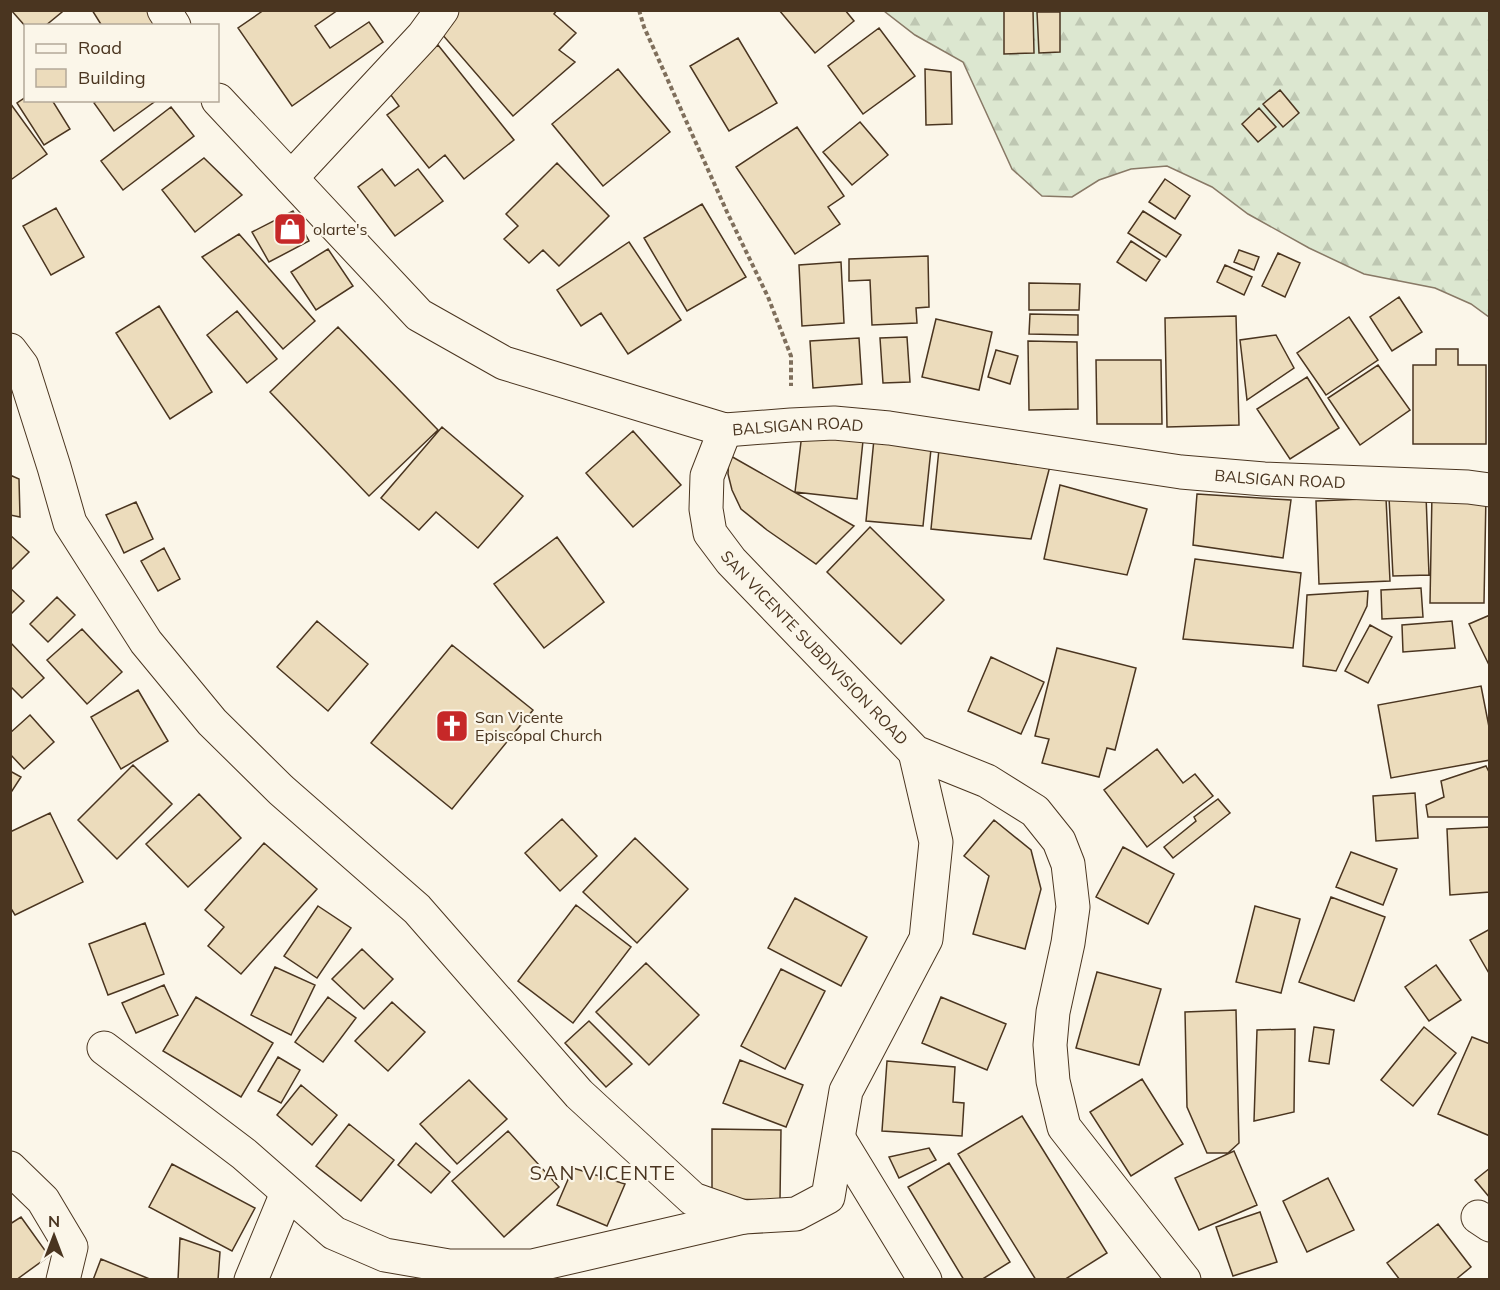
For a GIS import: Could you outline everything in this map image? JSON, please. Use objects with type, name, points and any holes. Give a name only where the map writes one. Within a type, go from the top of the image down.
[{"type":"street","points":[[164,10],[173,24]]},
{"type":"street","points":[[291,178],[423,36],[442,10]]},
{"type":"street","name":"BALSIGAN ROAD","points":[[219,101],[419,315],[504,363],[725,430],[834,423],[888,428],[1180,472],[1264,479],[1468,487],[1490,490]]},
{"type":"street","points":[[10,350],[22,366],[70,523],[146,642],[205,713],[281,790],[417,909],[579,1094],[693,1199],[744,1217]]},
{"type":"street","name":"SAN VICENTE SUBDIVISION ROAD","points":[[725,430],[707,476],[706,509],[710,534],[730,561],[915,752],[987,781],[1035,810],[1059,841],[1068,864],[1073,907],[1068,943],[1053,1012],[1050,1045],[1053,1081],[1064,1127],[1184,1280]]},
{"type":"street","points":[[104,1048],[243,1154],[334,1233],[385,1255],[449,1266],[532,1266],[744,1217],[796,1214],[828,1197],[846,1090],[926,939],[936,842],[915,752]]},
{"type":"street","points":[[838,1139],[925,1280]]},
{"type":"street","points":[[10,1168],[43,1200],[71,1247],[63,1280]]},
{"type":"street","points":[[251,1280],[287,1193]]},
{"type":"path","points":[[639,10],[644,27],[727,212],[768,297],[791,356],[791,425]]},
{"type":"green space","points":[[884,11],[1489,11],[1489,317],[1471,304],[1435,288],[1364,274],[1309,248],[1248,214],[1212,187],[1167,166],[1131,169],[1099,180],[1072,197],[1042,196],[1012,169],[963,62],[915,35]]},
{"type":"building","points":[[11,10],[61,10],[62,12],[47,24],[24,25]]},
{"type":"building","points":[[92,10],[156,10],[161,18],[153,24],[101,24]]},
{"type":"building","points":[[264,10],[338,10],[315,26],[330,48],[369,22],[383,42],[292,106],[238,28]]},
{"type":"building","points":[[455,10],[557,10],[554,14],[576,33],[559,50],[575,62],[513,116],[441,33]]},
{"type":"building","points":[[779,10],[845,10],[854,21],[815,53]]},
{"type":"building","points":[[1004,10],[1033,10],[1034,53],[1004,54]]},
{"type":"building","points":[[1037,12],[1060,12],[1060,52],[1039,53]]},
{"type":"building","points":[[879,28],[915,76],[863,114],[828,66]]},
{"type":"building","points":[[738,38],[777,103],[729,131],[690,66]]},
{"type":"building","points":[[438,45],[514,140],[464,179],[445,155],[429,168],[387,115],[399,106],[385,87]]},
{"type":"building","points":[[618,69],[670,132],[603,186],[552,124]]},
{"type":"building","points":[[925,69],[951,72],[952,124],[926,125]]},
{"type":"building","points":[[1280,90],[1299,113],[1283,127],[1263,104]]},
{"type":"building","points":[[24,98],[24,102],[53,102],[70,129],[44,145],[17,103]]},
{"type":"building","points":[[95,102],[154,102],[114,131]]},
{"type":"building","points":[[10,103],[47,154],[12,179],[10,178]]},
{"type":"building","points":[[171,107],[194,136],[123,190],[101,161]]},
{"type":"building","points":[[1259,108],[1276,127],[1258,142],[1242,124]]},
{"type":"building","points":[[860,122],[888,155],[852,185],[823,152]]},
{"type":"building","points":[[797,127],[844,196],[828,207],[840,224],[795,254],[736,167]]},
{"type":"building","points":[[204,158],[242,195],[195,232],[162,190]]},
{"type":"building","points":[[557,163],[609,216],[559,266],[543,250],[529,263],[504,239],[518,226],[506,214]]},
{"type":"building","points":[[382,169],[395,186],[418,169],[443,201],[395,236],[358,187]]},
{"type":"building","points":[[1165,179],[1190,196],[1175,219],[1149,202]]},
{"type":"building","points":[[702,204],[746,277],[687,311],[644,238]]},
{"type":"building","points":[[56,208],[84,257],[51,275],[23,226]]},
{"type":"building","points":[[293,211],[309,241],[269,262],[252,232]]},
{"type":"building","points":[[1143,211],[1181,235],[1166,257],[1128,233]]},
{"type":"building","points":[[239,234],[315,321],[283,349],[202,257]]},
{"type":"building","points":[[1131,241],[1160,260],[1146,281],[1117,262]]},
{"type":"building","points":[[629,242],[681,320],[628,354],[601,313],[581,326],[557,290]]},
{"type":"building","points":[[328,249],[353,286],[316,310],[291,272]]},
{"type":"building","points":[[1239,250],[1259,257],[1254,270],[1234,262]]},
{"type":"building","points":[[1278,253],[1300,263],[1285,297],[1262,286]]},
{"type":"building","points":[[928,256],[929,307],[916,308],[917,323],[872,325],[870,280],[849,281],[849,259]]},
{"type":"building","points":[[841,262],[844,323],[802,326],[799,265]]},
{"type":"building","points":[[1225,265],[1252,277],[1244,295],[1217,282]]},
{"type":"building","points":[[1029,283],[1080,284],[1079,310],[1029,310]]},
{"type":"building","points":[[1399,297],[1422,332],[1392,351],[1370,317]]},
{"type":"building","points":[[159,306],[212,392],[170,419],[116,333]]},
{"type":"building","points":[[237,311],[277,359],[247,383],[207,335]]},
{"type":"building","points":[[1030,314],[1078,315],[1078,335],[1029,334]]},
{"type":"building","points":[[1236,316],[1239,425],[1167,427],[1165,318]]},
{"type":"building","points":[[1349,317],[1378,360],[1326,395],[1297,353]]},
{"type":"building","points":[[936,319],[992,332],[979,390],[922,377]]},
{"type":"building","points":[[338,327],[438,430],[369,496],[270,392]]},
{"type":"building","points":[[1276,335],[1294,368],[1247,400],[1240,340]]},
{"type":"building","points":[[907,337],[910,382],[883,383],[880,338]]},
{"type":"building","points":[[859,338],[862,384],[813,388],[810,341]]},
{"type":"building","points":[[1028,341],[1077,342],[1078,409],[1029,410]]},
{"type":"building","points":[[1436,349],[1458,349],[1458,365],[1486,365],[1486,444],[1413,444],[1413,365],[1436,365]]},
{"type":"building","points":[[996,350],[1018,356],[1010,384],[988,377]]},
{"type":"building","points":[[1096,360],[1161,360],[1162,424],[1097,424]]},
{"type":"building","points":[[1378,365],[1410,410],[1360,445],[1328,398]]},
{"type":"building","points":[[1307,377],[1339,428],[1290,459],[1257,409]]},
{"type":"building","points":[[803,425],[864,431],[857,499],[795,492]]},
{"type":"building","points":[[442,427],[523,496],[478,548],[436,512],[419,530],[381,498]]},
{"type":"building","points":[[633,431],[681,485],[633,527],[586,473]]},
{"type":"building","points":[[874,439],[931,449],[923,526],[866,521]]},
{"type":"building","points":[[939,449],[1050,466],[1031,539],[931,529]]},
{"type":"building","points":[[729,455],[854,526],[816,564],[741,509],[732,490],[728,474]]},
{"type":"building","points":[[10,475],[19,479],[20,517],[10,515]]},
{"type":"building","points":[[1060,485],[1147,509],[1127,575],[1044,559]]},
{"type":"building","points":[[1432,493],[1486,494],[1484,603],[1430,603]]},
{"type":"building","points":[[1197,494],[1291,500],[1283,558],[1193,545]]},
{"type":"building","points":[[1426,495],[1429,575],[1393,576],[1389,497]]},
{"type":"building","points":[[1386,498],[1390,581],[1319,584],[1316,501]]},
{"type":"building","points":[[136,502],[153,539],[124,553],[106,515]]},
{"type":"building","points":[[870,527],[944,600],[901,644],[827,572]]},
{"type":"building","points":[[10,535],[29,552],[10,571]]},
{"type":"building","points":[[557,537],[604,602],[544,648],[494,584]]},
{"type":"building","points":[[164,548],[180,579],[158,591],[141,561]]},
{"type":"building","points":[[1195,559],[1301,573],[1293,648],[1183,639]]},
{"type":"building","points":[[10,588],[24,601],[10,615]]},
{"type":"building","points":[[1421,588],[1423,617],[1382,619],[1381,590]]},
{"type":"building","points":[[1368,591],[1367,606],[1336,671],[1303,666],[1307,595]]},
{"type":"building","points":[[57,597],[75,615],[48,642],[30,624]]},
{"type":"building","points":[[1490,615],[1490,667],[1469,624]]},
{"type":"building","points":[[317,621],[368,664],[328,711],[277,667]]},
{"type":"building","points":[[1452,621],[1455,648],[1403,652],[1402,625]]},
{"type":"building","points":[[1370,625],[1392,637],[1368,683],[1345,671]]},
{"type":"building","points":[[82,629],[122,672],[87,704],[47,660]]},
{"type":"building","points":[[10,642],[44,678],[22,698],[10,686]]},
{"type":"building","name":"San Vicente Episcopal Church","points":[[452,645],[533,710],[452,809],[371,743]]},
{"type":"building","points":[[1057,648],[1136,668],[1115,750],[1107,748],[1099,777],[1042,763],[1049,739],[1035,736]]},
{"type":"building","points":[[991,657],[1044,682],[1021,734],[968,711]]},
{"type":"building","points":[[1481,686],[1490,732],[1490,760],[1391,778],[1378,705]]},
{"type":"building","points":[[138,690],[168,741],[121,769],[91,717]]},
{"type":"building","points":[[30,715],[54,742],[24,769],[10,754],[10,733]]},
{"type":"building","points":[[1157,749],[1183,783],[1195,774],[1213,796],[1147,847],[1104,790]]},
{"type":"building","points":[[133,765],[172,804],[117,859],[78,820]]},
{"type":"building","points":[[1486,766],[1490,774],[1490,817],[1428,817],[1426,805],[1444,797],[1441,781]]},
{"type":"building","points":[[10,771],[21,777],[10,794]]},
{"type":"building","points":[[1415,793],[1418,838],[1376,841],[1373,796]]},
{"type":"building","points":[[199,794],[241,838],[188,887],[146,844]]},
{"type":"building","points":[[1218,799],[1230,813],[1173,858],[1164,847],[1196,821],[1194,817]]},
{"type":"building","points":[[50,813],[83,882],[15,915],[10,907],[10,832]]},
{"type":"building","points":[[562,819],[597,856],[560,891],[525,853]]},
{"type":"building","points":[[994,820],[1031,850],[1041,889],[1025,949],[973,934],[989,876],[964,856]]},
{"type":"building","points":[[1490,827],[1490,892],[1450,895],[1447,829]]},
{"type":"building","points":[[635,838],[688,889],[637,943],[583,892]]},
{"type":"building","points":[[264,843],[317,889],[241,974],[208,946],[224,927],[205,910]]},
{"type":"building","points":[[1123,847],[1174,874],[1148,924],[1096,897]]},
{"type":"building","points":[[1351,852],[1397,869],[1383,905],[1336,887]]},
{"type":"building","points":[[1331,897],[1385,917],[1354,1001],[1299,982]]},
{"type":"building","points":[[795,898],[867,937],[841,986],[768,948]]},
{"type":"building","points":[[576,905],[631,947],[573,1023],[518,981]]},
{"type":"building","points":[[318,906],[351,928],[317,978],[284,956]]},
{"type":"building","points":[[1255,906],[1300,919],[1281,993],[1236,982]]},
{"type":"building","points":[[145,923],[164,974],[108,995],[89,944]]},
{"type":"building","points":[[1490,929],[1490,975],[1470,940]]},
{"type":"building","points":[[362,949],[393,979],[364,1009],[332,979]]},
{"type":"building","points":[[646,963],[699,1015],[649,1065],[596,1012]]},
{"type":"building","points":[[1436,965],[1461,1000],[1429,1021],[1405,987]]},
{"type":"building","points":[[275,967],[315,985],[291,1035],[251,1015]]},
{"type":"building","points":[[781,969],[825,991],[785,1069],[741,1046]]},
{"type":"building","points":[[1097,972],[1161,989],[1139,1065],[1076,1048]]},
{"type":"building","points":[[164,985],[178,1015],[136,1033],[122,1003]]},
{"type":"building","points":[[196,997],[273,1043],[241,1097],[163,1051]]},
{"type":"building","points":[[328,997],[356,1018],[323,1062],[295,1042]]},
{"type":"building","points":[[941,997],[1006,1024],[987,1070],[922,1043]]},
{"type":"building","points":[[392,1002],[425,1032],[388,1071],[355,1041]]},
{"type":"building","points":[[1236,1010],[1239,1143],[1228,1153],[1207,1153],[1187,1107],[1185,1012]]},
{"type":"building","points":[[589,1021],[632,1064],[606,1087],[565,1043]]},
{"type":"building","points":[[1314,1027],[1334,1030],[1329,1064],[1309,1061]]},
{"type":"building","points":[[1424,1027],[1456,1053],[1413,1106],[1381,1080]]},
{"type":"building","points":[[1295,1029],[1294,1112],[1254,1121],[1257,1030]]},
{"type":"building","points":[[1472,1037],[1490,1044],[1490,1136],[1438,1114]]},
{"type":"building","points":[[278,1057],[300,1070],[281,1103],[258,1091]]},
{"type":"building","points":[[740,1060],[803,1085],[786,1127],[723,1103]]},
{"type":"building","points":[[887,1061],[955,1067],[953,1102],[964,1103],[962,1136],[882,1131]]},
{"type":"building","points":[[1142,1079],[1183,1144],[1131,1176],[1090,1112]]},
{"type":"building","points":[[469,1080],[507,1119],[457,1164],[420,1124]]},
{"type":"building","points":[[301,1085],[337,1115],[312,1145],[277,1115]]},
{"type":"building","points":[[1022,1116],[1107,1253],[1064,1280],[1036,1280],[958,1154]]},
{"type":"building","points":[[349,1124],[394,1160],[361,1201],[316,1166]]},
{"type":"building","points":[[712,1129],[781,1130],[780,1200],[712,1199]]},
{"type":"building","points":[[508,1131],[559,1187],[504,1237],[452,1181]]},
{"type":"building","points":[[416,1143],[450,1172],[431,1193],[398,1165]]},
{"type":"building","points":[[929,1148],[936,1160],[899,1178],[889,1157]]},
{"type":"building","points":[[1234,1151],[1257,1205],[1199,1230],[1175,1178]]},
{"type":"building","points":[[949,1163],[1010,1262],[981,1280],[964,1280],[908,1187]]},
{"type":"building","points":[[172,1164],[255,1208],[232,1251],[149,1207]]},
{"type":"building","points":[[573,1168],[625,1184],[607,1226],[557,1205]]},
{"type":"building","points":[[1490,1168],[1490,1198],[1475,1180]]},
{"type":"building","points":[[1328,1178],[1354,1230],[1307,1252],[1283,1201]]},
{"type":"building","points":[[1260,1212],[1277,1262],[1233,1276],[1216,1227]]},
{"type":"building","points":[[21,1217],[49,1256],[16,1280],[10,1280],[10,1224]]},
{"type":"building","points":[[1438,1224],[1471,1267],[1455,1280],[1400,1280],[1387,1263]]},
{"type":"building","points":[[180,1238],[220,1252],[218,1280],[178,1280]]},
{"type":"building","points":[[101,1259],[152,1280],[93,1280]]},
{"type":"place","name":"olarte's","points":[[290,229]]},
{"type":"place","name":"San Vicente Episcopal Church","points":[[452,726]]},
{"type":"district","name":"SAN VICENTE","points":[[603,1172]]}]
